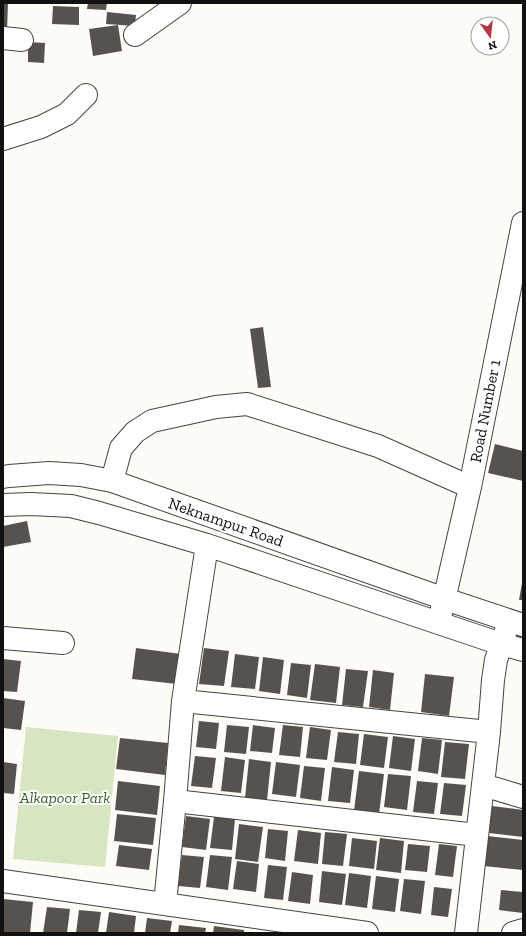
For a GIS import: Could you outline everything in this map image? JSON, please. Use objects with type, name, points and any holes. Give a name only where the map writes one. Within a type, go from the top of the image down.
[{"type":"street","points":[[135,35],[180,3]]},
{"type":"street","points":[[3,139],[41,127],[68,114],[86,95]]},
{"type":"street","name":"Road Number 1","points":[[438,623],[515,299],[523,223]]},
{"type":"street","points":[[112,481],[121,448],[135,432],[152,421],[216,407],[247,404],[378,446],[470,486]]},
{"type":"street","name":"Neknampur Road","points":[[3,477],[49,473],[81,475],[112,481],[445,598]]},
{"type":"street","name":"Neknampur Road","points":[[3,505],[31,504],[71,506],[207,545],[438,623]]},
{"type":"street","points":[[165,904],[183,701],[207,545]]},
{"type":"street","points":[[445,598],[516,623],[501,644],[496,660],[466,933]]},
{"type":"street","points":[[438,623],[523,650]]},
{"type":"street","points":[[3,638],[63,643]]},
{"type":"street","points":[[183,701],[489,732]]},
{"type":"street","points":[[483,785],[523,797]]},
{"type":"street","points":[[175,801],[477,835]]},
{"type":"street","points":[[3,881],[165,904],[260,925],[367,933]]},
{"type":"street","points":[[513,933],[523,930]]},
{"type":"green space","name":"Alkapoor Park","points":[[26,727],[118,736],[105,867],[13,859]]},
{"type":"building","points":[[3,3],[8,3],[7,32],[3,32]]},
{"type":"building","points":[[88,3],[107,3],[106,10],[87,9]]},
{"type":"building","points":[[53,6],[79,7],[79,25],[52,24]]},
{"type":"building","points":[[107,12],[136,15],[135,26],[106,24]]},
{"type":"building","points":[[118,25],[122,51],[93,56],[89,29]]},
{"type":"building","points":[[28,42],[45,43],[44,63],[28,62]]},
{"type":"building","points":[[263,327],[271,387],[258,388],[250,329]]},
{"type":"building","points":[[495,444],[523,451],[523,481],[488,473]]},
{"type":"building","points":[[27,521],[31,542],[3,547],[3,526]]},
{"type":"building","points":[[522,583],[523,600],[519,600]]},
{"type":"building","points":[[136,648],[181,654],[177,684],[132,679]]},
{"type":"building","points":[[204,648],[229,651],[224,686],[199,684]]},
{"type":"building","points":[[235,654],[259,657],[255,689],[231,687]]},
{"type":"building","points":[[263,657],[284,660],[280,694],[259,691]]},
{"type":"building","points":[[3,659],[21,661],[17,692],[3,691]]},
{"type":"building","points":[[291,663],[311,665],[307,698],[287,695]]},
{"type":"building","points":[[315,664],[340,667],[336,703],[310,700]]},
{"type":"building","points":[[346,669],[368,671],[363,707],[342,705]]},
{"type":"building","points":[[373,670],[394,673],[390,710],[369,707]]},
{"type":"building","points":[[425,674],[454,677],[449,716],[421,712]]},
{"type":"building","points":[[3,698],[25,701],[21,730],[3,728]]},
{"type":"building","points":[[199,721],[219,723],[216,749],[196,747]]},
{"type":"building","points":[[227,725],[249,727],[246,754],[224,752]]},
{"type":"building","points":[[253,725],[275,728],[272,753],[250,751]]},
{"type":"building","points":[[283,725],[303,727],[300,757],[279,755]]},
{"type":"building","points":[[310,727],[331,730],[327,760],[306,758]]},
{"type":"building","points":[[338,732],[359,734],[356,764],[334,762]]},
{"type":"building","points":[[364,734],[388,737],[384,768],[360,765]]},
{"type":"building","points":[[393,736],[415,739],[411,771],[389,768]]},
{"type":"building","points":[[120,738],[168,743],[165,775],[116,769]]},
{"type":"building","points":[[422,738],[442,740],[438,774],[418,771]]},
{"type":"building","points":[[445,742],[469,744],[465,779],[441,777]]},
{"type":"building","points":[[195,756],[216,758],[212,788],[191,786]]},
{"type":"building","points":[[225,757],[245,760],[241,793],[221,791]]},
{"type":"building","points":[[249,759],[271,762],[267,800],[245,798]]},
{"type":"building","points":[[3,762],[17,764],[14,794],[3,793]]},
{"type":"building","points":[[276,762],[300,765],[296,797],[272,794]]},
{"type":"building","points":[[304,766],[325,768],[321,801],[300,798]]},
{"type":"building","points":[[332,767],[354,770],[350,803],[328,801]]},
{"type":"building","points":[[359,771],[384,774],[379,814],[354,811]]},
{"type":"building","points":[[388,774],[411,776],[407,810],[384,807]]},
{"type":"building","points":[[118,781],[160,786],[157,815],[115,810]]},
{"type":"building","points":[[417,781],[438,783],[434,814],[413,812]]},
{"type":"building","points":[[444,783],[466,785],[462,816],[440,814]]},
{"type":"building","points":[[492,806],[523,810],[523,837],[489,833]]},
{"type":"building","points":[[117,814],[156,818],[153,845],[114,841]]},
{"type":"building","points":[[186,816],[210,819],[206,850],[182,847]]},
{"type":"building","points":[[214,817],[235,819],[232,850],[210,848]]},
{"type":"building","points":[[239,824],[263,827],[258,862],[235,859]]},
{"type":"building","points":[[268,829],[288,831],[285,861],[265,858]]},
{"type":"building","points":[[298,830],[321,833],[318,864],[294,861]]},
{"type":"building","points":[[325,832],[347,834],[343,866],[322,864]]},
{"type":"building","points":[[487,836],[523,840],[523,870],[484,866]]},
{"type":"building","points":[[352,838],[377,841],[374,869],[349,866]]},
{"type":"building","points":[[380,838],[404,841],[401,873],[376,870]]},
{"type":"building","points":[[408,844],[430,846],[427,872],[405,870]]},
{"type":"building","points":[[439,844],[457,846],[453,877],[435,875]]},
{"type":"building","points":[[119,845],[152,849],[149,870],[116,866]]},
{"type":"building","points":[[182,855],[204,857],[200,888],[178,886]]},
{"type":"building","points":[[210,855],[232,857],[228,890],[206,887]]},
{"type":"building","points":[[237,861],[259,864],[256,892],[233,889]]},
{"type":"building","points":[[268,865],[287,867],[283,900],[264,898]]},
{"type":"building","points":[[322,871],[346,874],[342,905],[319,902]]},
{"type":"building","points":[[292,872],[313,875],[310,904],[288,901]]},
{"type":"building","points":[[349,873],[371,876],[367,908],[345,905]]},
{"type":"building","points":[[376,876],[399,879],[395,912],[372,909]]},
{"type":"building","points":[[404,879],[425,881],[421,914],[400,911]]},
{"type":"building","points":[[434,887],[452,889],[448,917],[431,915]]},
{"type":"building","points":[[501,890],[523,892],[523,913],[499,910]]},
{"type":"building","points":[[3,899],[33,902],[30,933],[3,933]]},
{"type":"building","points":[[47,907],[70,909],[67,933],[43,933]]},
{"type":"building","points":[[79,910],[101,912],[98,933],[76,933]]},
{"type":"building","points":[[109,912],[136,916],[134,933],[106,933]]},
{"type":"building","points":[[147,918],[172,921],[170,933],[145,933]]},
{"type":"building","points":[[179,925],[206,928],[205,933],[178,933]]},
{"type":"building","points":[[214,926],[244,930],[244,933],[213,933]]}]
